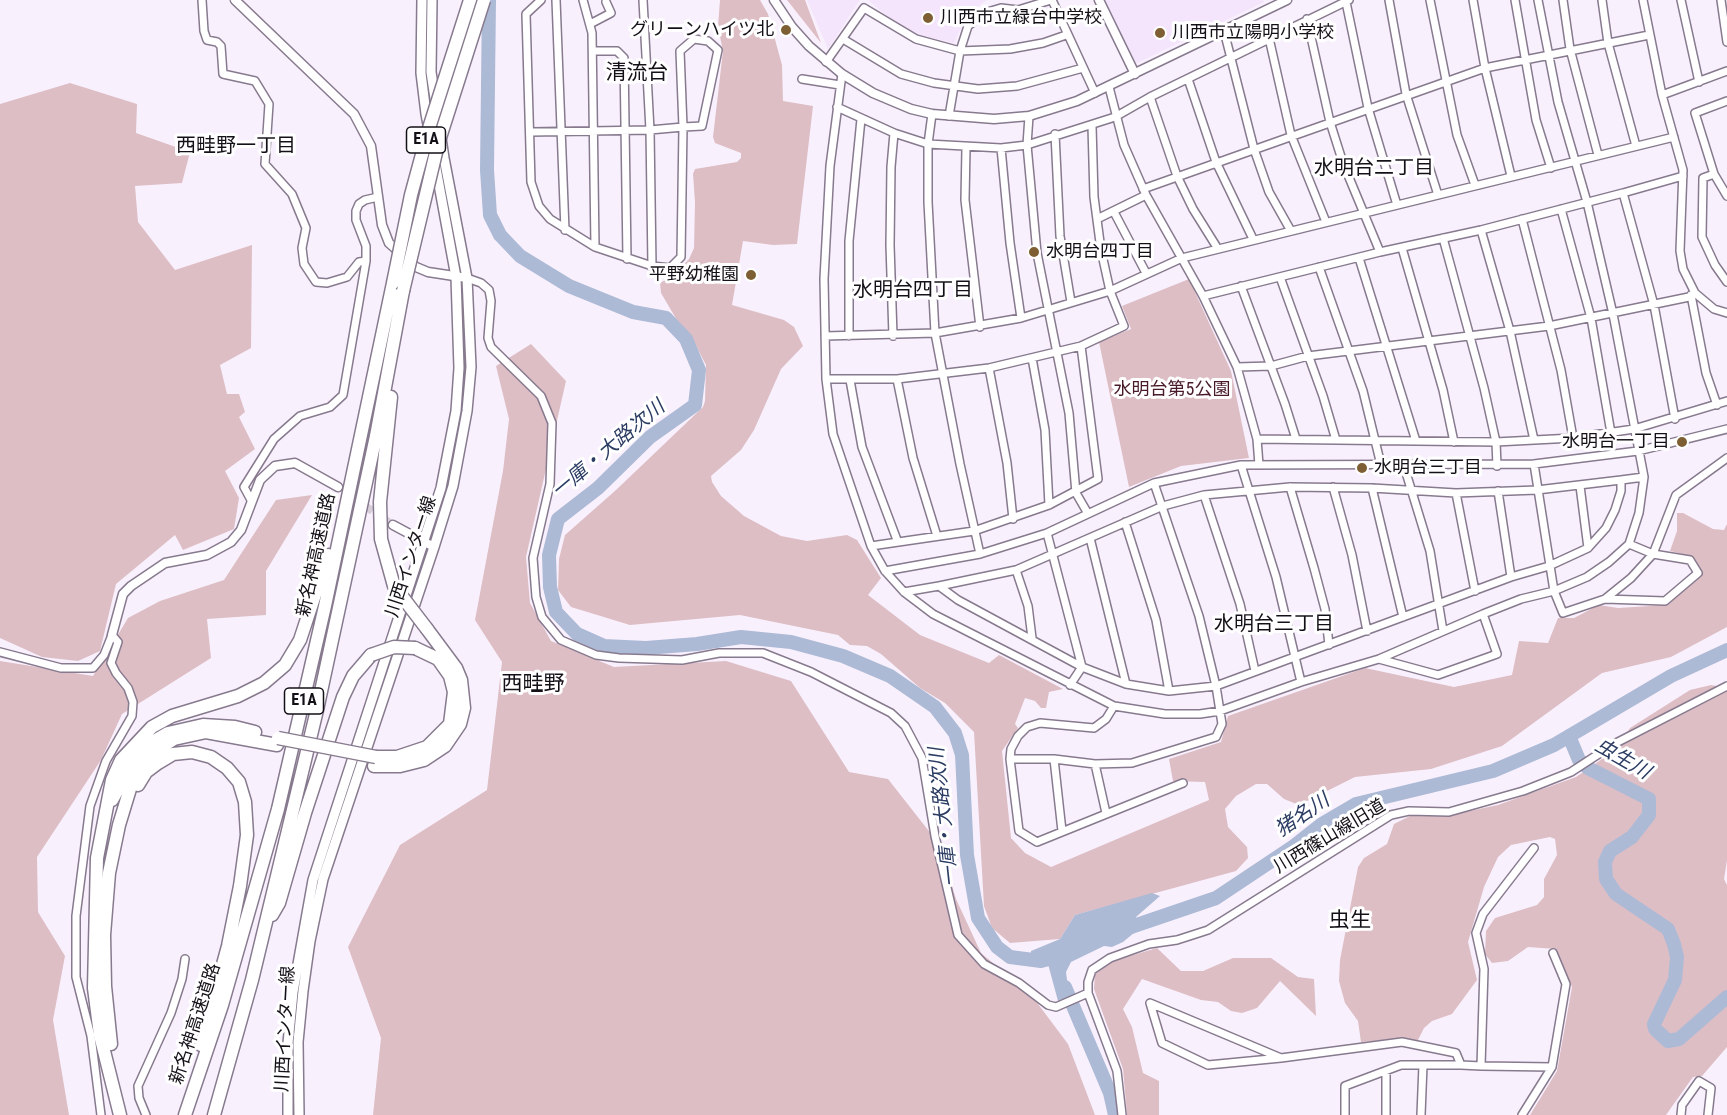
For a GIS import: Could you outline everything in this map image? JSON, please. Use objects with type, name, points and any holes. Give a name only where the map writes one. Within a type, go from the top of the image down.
[{"type":"highway","name":"新名神高速道路","points":[[184,1113],[222,1005],[278,809],[346,505],[411,195],[430,125],[470,0]]},
{"type":"highway","name":"E1A","points":[[405,292],[414,236],[438,144],[484,0]]},
{"type":"highway","name":"新名神高速道路","points":[[214,1115],[263,931],[341,607],[405,292]]},
{"type":"highway","points":[[128,1115],[108,1033],[104,935],[109,873],[125,803],[140,766],[151,754],[174,739],[206,732],[277,742],[400,766],[424,760],[445,746],[460,724],[464,701],[461,680],[442,647],[394,586],[381,539],[380,502],[385,436],[405,292]]},
{"type":"highway","points":[[120,1115],[100,1035],[94,988],[97,858],[112,780],[121,760],[152,728],[172,716],[238,696],[264,683],[285,665],[300,640],[326,564],[335,523],[346,505]]},
{"type":"highway","points":[[263,931],[279,903],[305,813],[353,676],[371,655],[394,647],[415,648],[438,659],[450,676],[454,692],[450,724],[427,747],[397,757],[375,761]]},
{"type":"highway","points":[[104,817],[134,760],[149,744],[168,733],[185,728],[220,726],[277,742]]},
{"type":"highway","points":[[125,803],[146,772],[173,754],[192,752],[212,758],[227,768],[239,782],[244,802],[247,835],[228,946],[184,1113]]},
{"type":"main road","name":"川西インター線","points":[[288,1115],[288,1043],[293,992],[314,880],[441,488],[456,411],[459,368],[456,277],[426,114],[422,73],[422,0]]},
{"type":"main road","name":"川西インター線","points":[[299,1115],[298,1042],[303,991],[310,941],[323,879],[453,486],[467,411],[471,367],[468,278],[435,105],[431,72],[432,0]]},
{"type":"street","points":[[202,0],[204,31],[207,40],[217,42],[221,46],[223,74],[255,81],[268,104],[265,164],[292,194],[306,228],[302,248],[304,264],[316,282],[327,283],[347,277],[359,262],[366,261]]},
{"type":"street","points":[[235,0],[354,114],[371,146],[382,225],[389,243],[416,267],[468,278],[481,283],[489,290],[491,301],[488,338],[491,347],[541,396],[552,423],[550,484],[533,558],[536,597],[542,617],[561,640],[596,655],[668,660],[719,653],[763,653],[776,656],[862,696],[891,714],[905,726],[922,758],[935,836],[958,935],[984,964],[1019,983],[1048,1005],[1056,1007],[1085,994],[1117,1071],[1122,1115]]},
{"type":"street","points":[[531,132],[650,130],[683,127],[702,126],[718,50],[708,41],[693,39],[680,51],[683,127],[681,257],[670,268],[652,266],[595,247],[565,230],[544,212],[535,196],[531,182],[526,14],[541,0]]},
{"type":"street","points":[[556,0],[565,230]]},
{"type":"street","points":[[583,0],[590,24],[592,51],[595,247]]},
{"type":"street","points":[[643,0],[650,130],[652,266]]},
{"type":"street","points":[[774,0],[792,27],[826,62],[842,75],[873,93],[911,109],[932,114],[994,119],[1029,116],[1095,93],[1224,31],[1272,3],[1287,0]]},
{"type":"street","points":[[949,116],[960,51],[968,26],[984,13],[1001,8],[1018,10],[1051,0],[1095,93]]},
{"type":"street","points":[[1099,0],[1135,74]]},
{"type":"street","points":[[1389,0],[1406,94],[1438,195]]},
{"type":"street","points":[[1430,0],[1457,135],[1475,185]]},
{"type":"street","points":[[1473,0],[1485,68],[1511,176]]},
{"type":"street","points":[[1515,0],[1536,120],[1551,168]]},
{"type":"street","points":[[842,75],[830,166],[824,279],[826,379],[833,434],[871,546],[885,571],[904,592],[933,614],[1113,706],[1165,714],[1220,711],[1301,682],[1379,659],[1521,599],[1554,591],[1587,577],[1629,544],[1639,513],[1644,477],[1613,314],[1587,202],[1547,53],[1538,0]]},
{"type":"street","points":[[1563,0],[1570,49],[1598,155]]},
{"type":"street","points":[[1602,0],[1608,43],[1635,146]]},
{"type":"street","points":[[1643,0],[1662,95],[1683,176],[1680,251],[1683,269],[1692,295],[1717,405]]},
{"type":"street","points":[[1681,0],[1699,82]]},
{"type":"street","points":[[1721,0],[1727,42]]},
{"type":"street","points":[[837,106],[894,133],[928,144],[966,148],[1028,145],[1055,134],[1092,126],[1115,117],[1150,97],[1347,1],[1368,108],[1397,204]]},
{"type":"street","points":[[590,24],[611,13],[606,2]]},
{"type":"street","points":[[826,62],[864,8],[916,39],[960,51],[1010,49],[1043,43],[1066,35]]},
{"type":"street","points":[[1307,20],[1330,122],[1343,164],[1380,252]]},
{"type":"street","points":[[1224,31],[1254,149],[1269,192],[1291,231]]},
{"type":"street","points":[[1097,219],[1114,212],[1145,192],[1177,176],[1446,80],[1524,58],[1649,35]]},
{"type":"street","points":[[1269,38],[1291,135],[1326,222]]},
{"type":"street","points":[[843,39],[901,74],[978,89],[1017,86],[1083,68]]},
{"type":"street","points":[[592,51],[617,51],[624,58],[627,259]]},
{"type":"street","points":[[1662,95],[1727,71]]},
{"type":"street","points":[[802,79],[840,85]]},
{"type":"street","points":[[1188,79],[1216,162],[1253,239]]},
{"type":"street","points":[[1108,87],[1124,145],[1145,192],[1203,296],[1237,367],[1257,439],[1259,465]]},
{"type":"street","points":[[1150,97],[1177,176],[1193,209],[1218,249]]},
{"type":"street","points":[[1727,101],[1695,113],[1714,174],[1727,196]]},
{"type":"street","points":[[932,114],[928,144],[928,236],[935,333],[980,554]]},
{"type":"street","points":[[1029,116],[1028,145],[1037,253],[1069,413],[1076,493],[1087,512]]},
{"type":"street","points":[[849,336],[849,241],[861,118]]},
{"type":"street","points":[[826,379],[897,379],[989,369],[1081,346],[1124,326],[1110,291],[1097,219],[1092,126]]},
{"type":"street","points":[[893,336],[890,245],[894,133]]},
{"type":"street","points":[[1055,134],[1060,236],[1071,302]]},
{"type":"street","points":[[825,336],[893,336],[935,333],[980,327],[1021,318],[1110,291],[1182,258],[1674,136]]},
{"type":"street","points":[[966,148],[965,200],[980,327]]},
{"type":"street","points":[[1001,148],[1010,243],[1021,318]]},
{"type":"street","points":[[1714,174],[1703,178],[1702,237],[1715,265],[1727,282]]},
{"type":"street","points":[[1203,296],[1380,252],[1481,230],[1683,176]]},
{"type":"street","points":[[1623,193],[1654,305],[1675,419]]},
{"type":"street","points":[[251,500],[244,488],[274,439],[300,416],[330,407],[343,395],[366,261],[366,246],[356,220],[356,212],[359,204],[378,197]]},
{"type":"street","points":[[1561,209],[1591,318],[1611,433]]},
{"type":"street","points":[[1114,212],[1146,273]]},
{"type":"street","points":[[1522,219],[1561,370],[1572,438]]},
{"type":"street","points":[[1481,230],[1510,332],[1533,440]]},
{"type":"street","points":[[1443,238],[1496,442],[1497,466]]},
{"type":"street","points":[[1402,248],[1443,390],[1454,442]]},
{"type":"street","points":[[1359,258],[1416,441]]},
{"type":"street","points":[[1319,267],[1363,391],[1382,465]]},
{"type":"street","points":[[1280,277],[1336,440]]},
{"type":"street","points":[[1241,286],[1296,439]]},
{"type":"street","points":[[1237,367],[1271,366],[1308,356],[1429,343],[1549,326],[1613,314],[1692,295],[1714,309],[1727,313]]},
{"type":"street","points":[[871,546],[897,540],[974,531],[1049,505],[1076,493],[1098,479],[1081,346]]},
{"type":"street","points":[[1032,358],[1045,430],[1049,505]]},
{"type":"street","points":[[989,369],[1007,464],[1013,519]]},
{"type":"street","points":[[897,379],[913,458],[937,536]]},
{"type":"street","points":[[850,380],[862,447],[897,540]]},
{"type":"street","points":[[1257,439],[1496,442],[1572,438],[1634,429],[1675,419],[1727,401]]},
{"type":"street","points":[[885,571],[980,554],[1047,533],[1087,512],[1154,483],[1241,465],[1497,466],[1534,464],[1638,451],[1727,429]]},
{"type":"street","points":[[1605,599],[1631,578],[1653,554],[1676,495],[1727,458]]},
{"type":"street","points":[[0,652],[61,668],[93,668],[104,655],[117,623],[119,604],[123,594],[165,563],[207,555],[231,542],[241,530],[251,500],[267,472],[286,463],[304,467],[338,487]]},
{"type":"street","points":[[1534,464],[1554,591],[1563,613],[1605,599],[1665,601],[1698,573],[1690,560],[1653,554],[1629,544]]},
{"type":"street","points":[[1241,465],[1276,577],[1301,682]]},
{"type":"street","points":[[1404,466],[1430,551],[1443,631]]},
{"type":"street","points":[[904,592],[1016,570],[1163,506],[1204,495],[1290,487],[1372,488],[1456,493],[1537,490],[1644,477]]},
{"type":"street","points":[[939,586],[958,600],[1082,667],[1126,684],[1169,691],[1216,686],[1511,578],[1550,566],[1588,548],[1606,528],[1615,510],[1621,491],[1621,480]]},
{"type":"street","points":[[1010,759],[1054,759],[1095,764],[1132,763],[1216,737],[1222,724],[1216,686],[1198,616],[1154,483]]},
{"type":"street","points":[[1580,486],[1588,548]]},
{"type":"street","points":[[1290,487],[1325,609],[1329,645]]},
{"type":"street","points":[[1333,487],[1352,555],[1367,631]]},
{"type":"street","points":[[1372,488],[1403,618]]},
{"type":"street","points":[[1498,491],[1511,578]]},
{"type":"street","points":[[1456,493],[1475,591]]},
{"type":"street","points":[[1204,495],[1240,604],[1255,671]]},
{"type":"street","points":[[1125,522],[1156,620],[1169,691]]},
{"type":"street","points":[[393,525],[434,547]]},
{"type":"street","points":[[1047,533],[1082,667],[1070,685]]},
{"type":"street","points":[[1090,538],[1126,684]]},
{"type":"street","points":[[1016,570],[1028,606],[1032,638]]},
{"type":"street","points":[[1379,659],[1438,675],[1497,654],[1483,614]]},
{"type":"street","points":[[101,1115],[91,1036],[76,977],[76,916],[90,806],[106,761],[132,716],[133,702],[128,688],[111,663],[118,642],[112,635]]},
{"type":"street","name":"川西篠山線旧道","points":[[1085,994],[1092,970],[1110,958],[1149,944],[1177,940],[1208,930],[1391,815],[1409,811],[1449,812],[1523,791],[1571,772],[1614,744],[1727,687]]},
{"type":"street","points":[[1113,706],[1106,719],[1094,728],[1047,723],[1028,727],[1015,742],[1010,759],[1019,831],[1037,842],[1183,783]]},
{"type":"street","points":[[1054,759],[1062,831]]},
{"type":"street","points":[[1095,764],[1106,813]]},
{"type":"street","points":[[1481,1066],[1484,969],[1476,933],[1483,914],[1534,848]]},
{"type":"street","points":[[1522,1115],[1552,1067],[1566,984],[1553,953]]},
{"type":"street","points":[[146,1115],[139,1098],[138,1086],[171,1012],[182,979],[185,959]]},
{"type":"street","points":[[1281,1059],[1150,1003],[1162,1043],[1208,1065],[1281,1059],[1402,1041],[1456,1053],[1461,1065]]},
{"type":"street","points":[[1345,1115],[1345,1086],[1401,1065],[1552,1067]]},
{"type":"street","points":[[1421,1115],[1423,1065]]},
{"type":"street","points":[[1386,1071],[1386,1115]]},
{"type":"street","points":[[1681,1115],[1682,1105],[1699,1081],[1711,1088],[1708,1115]]},
{"type":"shaded area","points":[[807,0],[860,0],[828,49]]},
{"type":"shaded area","name":"川西市立緑台中学校","points":[[868,0],[987,0],[968,14],[954,43],[920,35],[894,22]]},
{"type":"shaded area","name":"川西市立陽明小学校","points":[[1104,0],[1263,0],[1264,2],[1135,64]]},
{"type":"green space","points":[[720,0],[760,0],[768,14],[782,65],[783,101],[813,106],[797,244],[773,245],[743,241],[732,305],[784,320],[794,327],[803,346],[781,369],[754,430],[741,450],[711,476],[712,482],[721,496],[744,516],[781,536],[807,541],[847,535],[857,540],[881,578],[868,595],[920,635],[989,663],[999,655],[1063,689],[1049,692],[1046,708],[1041,708],[1035,701],[1025,698],[1015,724],[1018,728],[1002,751],[1011,838],[1025,853],[1051,867],[1209,800],[1205,782],[1173,781],[1169,759],[1221,742],[1228,716],[1365,668],[1454,687],[1512,675],[1519,641],[1548,643],[1558,618],[1574,618],[1599,605],[1618,608],[1667,605],[1703,573],[1691,556],[1670,551],[1677,531],[1677,513],[1683,513],[1713,529],[1724,530],[1727,524],[1727,627],[1671,657],[1602,673],[1502,746],[1431,769],[1355,777],[1299,805],[1284,799],[1267,784],[1256,784],[1236,796],[1225,809],[1228,827],[1247,847],[1248,858],[1236,871],[1075,915],[1060,939],[1010,943],[992,928],[984,906],[974,732],[945,703],[920,688],[881,654],[867,646],[850,645],[838,635],[740,615],[630,625],[571,607],[558,590],[559,559],[565,535],[703,407],[705,401],[706,365],[690,334],[678,322],[661,293],[660,283],[674,275],[689,259],[694,248],[693,174],[695,169],[737,162],[741,158],[741,153],[715,143],[713,137],[723,51],[718,27]]},
{"type":"green space","points":[[787,0],[805,0],[821,43]]},
{"type":"green space","points":[[70,83],[137,104],[136,133],[190,152],[182,183],[135,186],[138,222],[175,270],[252,245],[251,348],[220,365],[227,394],[239,394],[245,412],[239,417],[255,449],[225,471],[239,498],[234,529],[183,550],[175,535],[116,584],[100,651],[78,661],[42,657],[0,638],[0,104]]},
{"type":"green space","name":"水明台第5公園","points":[[1189,279],[1231,371],[1249,458],[1181,466],[1129,487],[1099,342],[1131,329],[1122,306]]},
{"type":"green space","points":[[531,344],[566,381],[526,557],[530,603],[551,641],[614,667],[726,661],[791,681],[849,772],[888,779],[939,844],[956,899],[981,953],[1032,996],[1068,1044],[1095,1115],[373,1115],[381,1038],[348,947],[400,845],[487,790],[502,662],[475,620],[503,471],[509,419],[496,366]]},
{"type":"green space","points":[[312,495],[266,571],[266,615],[207,619],[211,658],[122,714],[101,760],[37,857],[38,912],[65,956],[53,1020],[69,1115],[0,1115],[0,661],[93,676],[128,618],[160,601],[224,580],[276,500]]},
{"type":"green space","points":[[1711,685],[1727,688],[1727,860],[1724,879],[1727,885],[1727,1047],[1702,1076],[1693,1077],[1666,1115],[1530,1115],[1557,1071],[1572,987],[1556,949],[1528,947],[1508,961],[1492,963],[1485,954],[1486,931],[1495,918],[1537,905],[1544,897],[1544,879],[1557,855],[1555,839],[1550,837],[1511,845],[1498,857],[1484,887],[1468,942],[1477,980],[1452,1014],[1432,1021],[1424,1028],[1417,1042],[1401,1039],[1361,1042],[1358,1021],[1345,1003],[1339,981],[1340,960],[1358,867],[1364,858],[1387,844],[1394,824],[1410,816],[1446,816],[1498,805],[1576,777],[1618,748],[1630,728],[1690,690]]},
{"type":"green space","points":[[1157,948],[1181,971],[1203,971],[1233,958],[1271,958],[1298,977],[1314,979],[1316,1016],[1280,981],[1257,1008],[1242,1013],[1231,1011],[1218,1002],[1201,1000],[1142,979],[1123,1009],[1132,1027],[1143,1073],[1159,1081],[1159,1115],[1127,1115],[1123,1069],[1094,989],[1095,974],[1113,961]]},
{"type":"water","points":[[1152,893],[1160,896],[1136,917],[1140,928],[1123,942],[1112,947],[1104,946],[1071,962],[1066,972],[1069,996],[1058,1001],[1048,964],[1030,966],[1031,951],[1060,939],[1075,915]]},
{"type":"waterway","name":"一庫・大路次川","points":[[489,0],[487,170],[490,215],[500,235],[520,256],[569,286],[633,312],[666,318],[686,339],[699,370],[695,405],[650,437],[598,488],[558,519],[549,555],[550,587],[556,612],[577,634],[604,646],[646,648],[697,644],[741,637],[791,642],[843,656],[890,676],[935,707],[955,733],[962,755],[967,855],[978,918],[997,947],[1010,957],[1041,961],[1049,959]]},
{"type":"waterway","name":"猪名川","points":[[1122,930],[1216,898],[1294,846],[1322,824],[1356,804],[1493,771],[1554,745],[1671,676],[1727,650]]},
{"type":"waterway","name":"虫生川","points":[[1569,736],[1579,760],[1588,768],[1649,799],[1649,815],[1632,837],[1610,851],[1605,862],[1606,879],[1616,894],[1668,929],[1674,944],[1677,957],[1675,980],[1654,1024],[1655,1029],[1668,1041],[1679,1039],[1727,997]]},
{"type":"waterway","name":"猪名川","points":[[1065,987],[1110,1093],[1115,1115]]},
{"type":"tunnel","points":[[346,493],[393,525]]},
{"type":"place","name":"川西市立緑台中学校","points":[[928,18]]},
{"type":"place","name":"グリーンハイツ北","points":[[786,30]]},
{"type":"place","name":"川西市立陽明小学校","points":[[1160,33]]},
{"type":"place","name":"水明台四丁目","points":[[1034,252]]},
{"type":"place","name":"平野幼稚園","points":[[751,275]]},
{"type":"place","name":"水明台一丁目","points":[[1682,442]]},
{"type":"place","name":"水明台三丁目","points":[[1362,468]]},
{"type":"district","name":"清流台","points":[[637,74]]},
{"type":"district","name":"西畦野一丁目","points":[[236,147]]},
{"type":"district","name":"水明台二丁目","points":[[1374,169]]},
{"type":"district","name":"水明台四丁目","points":[[913,291]]},
{"type":"district","name":"水明台三丁目","points":[[1274,625]]},
{"type":"district","name":"西畦野","points":[[533,685]]},
{"type":"district","name":"虫生","points":[[1350,922]]}]
